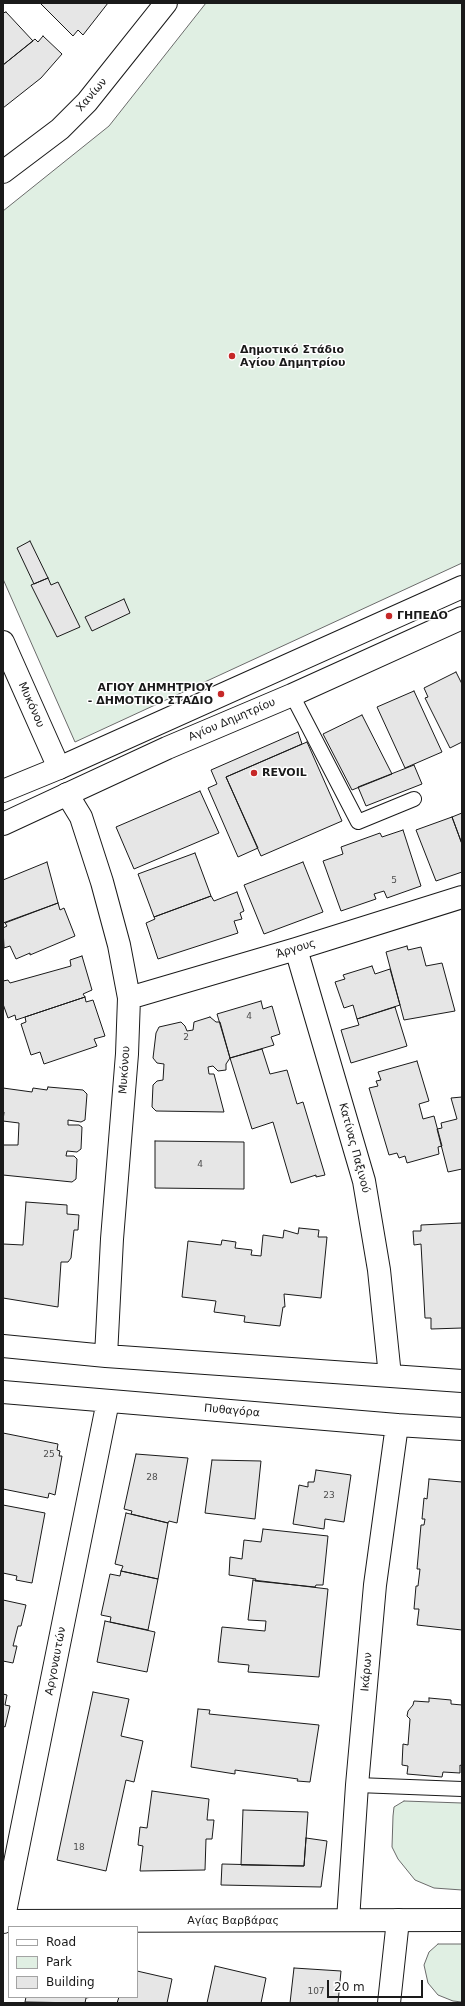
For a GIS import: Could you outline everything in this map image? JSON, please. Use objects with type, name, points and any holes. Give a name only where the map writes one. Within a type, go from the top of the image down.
[{"type":"street","name":"Χανίων","points":[[6,165],[60,129],[87,102],[166,3]]},
{"type":"street","points":[[3,791],[59,768],[462,587]]},
{"type":"street","name":"Αγίου Δημητρίου","points":[[3,824],[462,618]]},
{"type":"street","name":"Μυκόνου","points":[[3,642],[59,768]]},
{"type":"street","name":"Μυκόνου","points":[[67,794],[81,817],[102,882],[119,945],[128,998],[127,1054],[112,1239],[106,1356]]},
{"type":"street","name":"Άργους","points":[[128,998],[296,949],[462,897]]},
{"type":"street","name":"Κατίνας Παξινού","points":[[296,949],[364,1181],[379,1270],[390,1376]]},
{"type":"street","points":[[3,1346],[106,1356],[462,1381]]},
{"type":"street","name":"Πυθαγόρα","points":[[3,1392],[397,1425],[462,1428]]},
{"type":"street","name":"Αργοναυτών","points":[[3,1921],[108,1401]]},
{"type":"street","name":"Ικάρων","points":[[348,1920],[357,1786],[375,1585],[397,1425]]},
{"type":"street","points":[[388,2003],[398,1920]]},
{"type":"street","name":"Αγίας Βαρβάρας","points":[[3,1921],[462,1920]]},
{"type":"lane","points":[[292,695],[358,822],[414,799]]},
{"type":"lane","points":[[357,1786],[462,1789]]},
{"type":"green space","name":"Δημοτικό Στάδιο Αγίου Δημητρίου","points":[[206,3],[462,3],[462,563],[75,742],[3,579],[3,211],[109,126]]},
{"type":"green space","points":[[404,1801],[462,1803],[462,1890],[434,1888],[415,1880],[398,1859],[392,1847],[393,1816],[394,1807]]},
{"type":"green space","points":[[438,1944],[462,1944],[462,2002],[453,2001],[438,1995],[428,1983],[424,1965],[429,1952]]},
{"type":"building","points":[[40,3],[108,3],[83,35],[78,30],[73,36]]},
{"type":"building","points":[[6,12],[33,41],[3,65],[3,13]]},
{"type":"building","points":[[43,36],[62,54],[41,78],[3,108],[3,65],[35,39],[38,42]]},
{"type":"building","points":[[30,541],[48,578],[34,584],[17,548]]},
{"type":"building","points":[[48,578],[51,585],[58,582],[80,627],[57,637],[31,585]]},
{"type":"building","points":[[124,599],[130,613],[92,631],[85,617]]},
{"type":"building","points":[[456,672],[462,684],[462,742],[450,748],[425,698],[428,697],[424,688]]},
{"type":"building","points":[[414,691],[442,752],[405,768],[377,707]]},
{"type":"building","points":[[362,715],[392,774],[352,790],[323,734]]},
{"type":"building","points":[[298,732],[302,744],[226,777],[258,848],[238,857],[208,788],[217,784],[211,770]]},
{"type":"building","points":[[307,742],[342,821],[261,856],[226,777]]},
{"type":"building","points":[[414,765],[422,784],[366,806],[358,787]]},
{"type":"building","points":[[200,791],[219,833],[134,869],[116,827]]},
{"type":"building","points":[[462,813],[462,844],[452,817]]},
{"type":"building","points":[[452,817],[462,844],[462,872],[436,881],[416,830]]},
{"type":"building","points":[[403,830],[421,886],[387,898],[384,891],[374,894],[376,899],[341,911],[323,861],[343,854],[341,847],[380,833],[382,837]]},
{"type":"building","points":[[195,853],[211,896],[154,917],[138,874]]},
{"type":"building","points":[[47,862],[58,903],[3,923],[3,880]]},
{"type":"building","points":[[303,862],[323,912],[264,934],[244,885]]},
{"type":"building","points":[[237,892],[244,911],[240,913],[242,919],[234,921],[238,933],[158,959],[146,923],[155,919],[154,917],[211,896],[214,901]]},
{"type":"building","points":[[58,903],[60,910],[64,908],[75,936],[30,955],[30,953],[16,959],[10,946],[4,948],[3,928],[7,926],[5,923]]},
{"type":"building","points":[[407,946],[408,950],[421,947],[426,966],[442,963],[455,1011],[404,1020],[386,952]]},
{"type":"building","points":[[82,956],[92,990],[83,994],[85,997],[16,1020],[15,1015],[8,1018],[3,1004],[3,981],[8,980],[10,983],[71,966],[70,960]]},
{"type":"building","points":[[372,966],[375,974],[390,969],[400,1005],[357,1019],[353,1005],[344,1008],[335,982],[345,979],[343,975]]},
{"type":"building","points":[[85,997],[86,1002],[93,1000],[105,1036],[94,1039],[97,1046],[44,1064],[40,1052],[31,1055],[21,1024],[26,1022],[25,1017]]},
{"type":"building","points":[[261,1001],[263,1009],[272,1006],[280,1034],[271,1037],[274,1045],[230,1058],[217,1014]]},
{"type":"building","points":[[395,1007],[407,1046],[351,1063],[341,1030],[359,1025],[357,1019]]},
{"type":"building","points":[[210,1017],[216,1022],[220,1022],[230,1058],[226,1064],[226,1070],[218,1071],[213,1066],[208,1067],[209,1074],[214,1074],[224,1112],[156,1111],[152,1107],[153,1085],[157,1081],[163,1080],[164,1064],[157,1063],[153,1058],[156,1033],[159,1027],[181,1022],[187,1031],[193,1030],[194,1022]]},
{"type":"building","points":[[262,1049],[270,1074],[287,1070],[297,1104],[303,1102],[325,1175],[316,1177],[316,1175],[291,1183],[273,1122],[252,1129],[230,1058]]},
{"type":"building","points":[[417,1061],[429,1101],[419,1104],[423,1119],[434,1116],[442,1146],[438,1147],[439,1154],[407,1163],[405,1156],[399,1158],[397,1153],[389,1155],[369,1088],[378,1086],[376,1081],[381,1080],[378,1072]]},
{"type":"building","points":[[48,1087],[83,1090],[87,1094],[85,1120],[81,1122],[68,1120],[68,1125],[79,1125],[82,1127],[81,1149],[77,1152],[67,1151],[66,1156],[74,1156],[77,1159],[76,1179],[72,1182],[3,1175],[3,1145],[18,1145],[19,1123],[3,1121],[3,1088],[32,1092],[33,1088],[47,1090]]},
{"type":"building","points":[[462,1097],[462,1169],[448,1172],[437,1129],[442,1128],[441,1123],[457,1119],[451,1098]]},
{"type":"building","points":[[155,1141],[244,1142],[244,1189],[155,1188]]},
{"type":"building","points":[[26,1202],[67,1205],[67,1214],[79,1215],[78,1230],[74,1230],[71,1258],[68,1262],[61,1262],[58,1307],[3,1298],[3,1244],[23,1245]]},
{"type":"building","points":[[462,1223],[462,1328],[431,1329],[431,1318],[425,1318],[421,1244],[414,1245],[413,1231],[421,1231],[421,1225]]},
{"type":"building","points":[[299,1228],[319,1230],[318,1237],[327,1237],[321,1298],[284,1294],[285,1307],[283,1307],[280,1326],[244,1322],[245,1316],[214,1312],[216,1301],[182,1297],[188,1241],[221,1245],[222,1240],[236,1242],[235,1248],[252,1250],[251,1255],[261,1256],[263,1235],[283,1238],[284,1230],[298,1234]]},
{"type":"building","points":[[3,1433],[58,1444],[57,1450],[60,1451],[59,1456],[62,1456],[55,1495],[49,1493],[48,1498],[3,1489]]},
{"type":"building","points":[[136,1454],[188,1458],[177,1523],[169,1521],[168,1523],[131,1514],[132,1511],[124,1509]]},
{"type":"building","points":[[212,1460],[261,1461],[255,1519],[205,1513]]},
{"type":"building","points":[[316,1470],[351,1475],[344,1522],[325,1519],[324,1529],[293,1524],[299,1485],[308,1487],[308,1482],[314,1482]]},
{"type":"building","points":[[429,1479],[462,1482],[462,1630],[417,1625],[419,1609],[414,1609],[416,1586],[418,1586],[420,1569],[417,1569],[421,1525],[424,1525],[425,1519],[422,1519],[424,1498],[427,1499]]},
{"type":"building","points":[[3,1505],[45,1513],[32,1583],[16,1580],[17,1576],[3,1573]]},
{"type":"building","points":[[126,1513],[168,1523],[158,1579],[121,1571],[123,1566],[115,1564]]},
{"type":"building","points":[[263,1529],[328,1536],[323,1585],[316,1585],[315,1587],[255,1581],[256,1579],[229,1575],[230,1557],[242,1559],[244,1540],[261,1542]]},
{"type":"building","points":[[121,1571],[158,1579],[148,1630],[110,1622],[111,1617],[101,1615],[110,1574],[120,1576]]},
{"type":"building","points":[[253,1580],[328,1589],[319,1677],[248,1672],[249,1665],[218,1662],[222,1627],[265,1631],[266,1621],[248,1620]]},
{"type":"building","points":[[3,1600],[26,1605],[21,1626],[18,1626],[13,1646],[17,1646],[13,1663],[3,1661]]},
{"type":"building","points":[[105,1621],[155,1632],[147,1672],[97,1662]]},
{"type":"building","points":[[93,1692],[129,1699],[121,1736],[143,1741],[134,1782],[126,1780],[106,1871],[57,1860]]},
{"type":"building","points":[[3,1694],[7,1695],[5,1705],[10,1706],[5,1727],[3,1726]]},
{"type":"building","points":[[429,1698],[451,1700],[451,1704],[462,1705],[462,1766],[460,1765],[460,1773],[443,1772],[442,1777],[407,1774],[408,1766],[402,1765],[403,1744],[408,1745],[410,1719],[407,1716],[408,1711],[413,1705],[414,1701],[429,1702]]},
{"type":"building","points":[[198,1709],[210,1710],[209,1714],[319,1725],[310,1782],[235,1770],[235,1774],[191,1767]]},
{"type":"building","points":[[152,1791],[209,1799],[207,1820],[214,1820],[212,1839],[206,1839],[205,1870],[140,1871],[143,1846],[138,1845],[140,1827],[147,1828]]},
{"type":"building","points":[[243,1810],[308,1812],[304,1866],[241,1865]]},
{"type":"building","points":[[306,1838],[327,1841],[321,1887],[221,1885],[222,1864],[304,1866]]},
{"type":"building","points":[[215,1966],[266,1978],[261,2003],[207,2003]]},
{"type":"building","points":[[294,1968],[341,1971],[338,2003],[290,2003]]},
{"type":"building","points":[[138,1971],[172,1979],[167,2003],[117,2003],[119,1998],[138,1998]]},
{"type":"building","points":[[26,1998],[86,1998],[85,2003],[25,2002]]},
{"type":"place","name":"Δημοτικό Στάδιο Αγίου Δημητρίου","points":[[232,356]]},
{"type":"place","name":"ΓΗΠΕΔΟ","points":[[389,616]]},
{"type":"place","name":"ΑΓΙΟΥ ΔΗΜΗΤΡΙΟΥ - ΔΗΜΟΤΙΚΟ ΣΤΑΔΙΟ","points":[[221,694]]},
{"type":"place","name":"REVOIL","points":[[254,773]]}]
